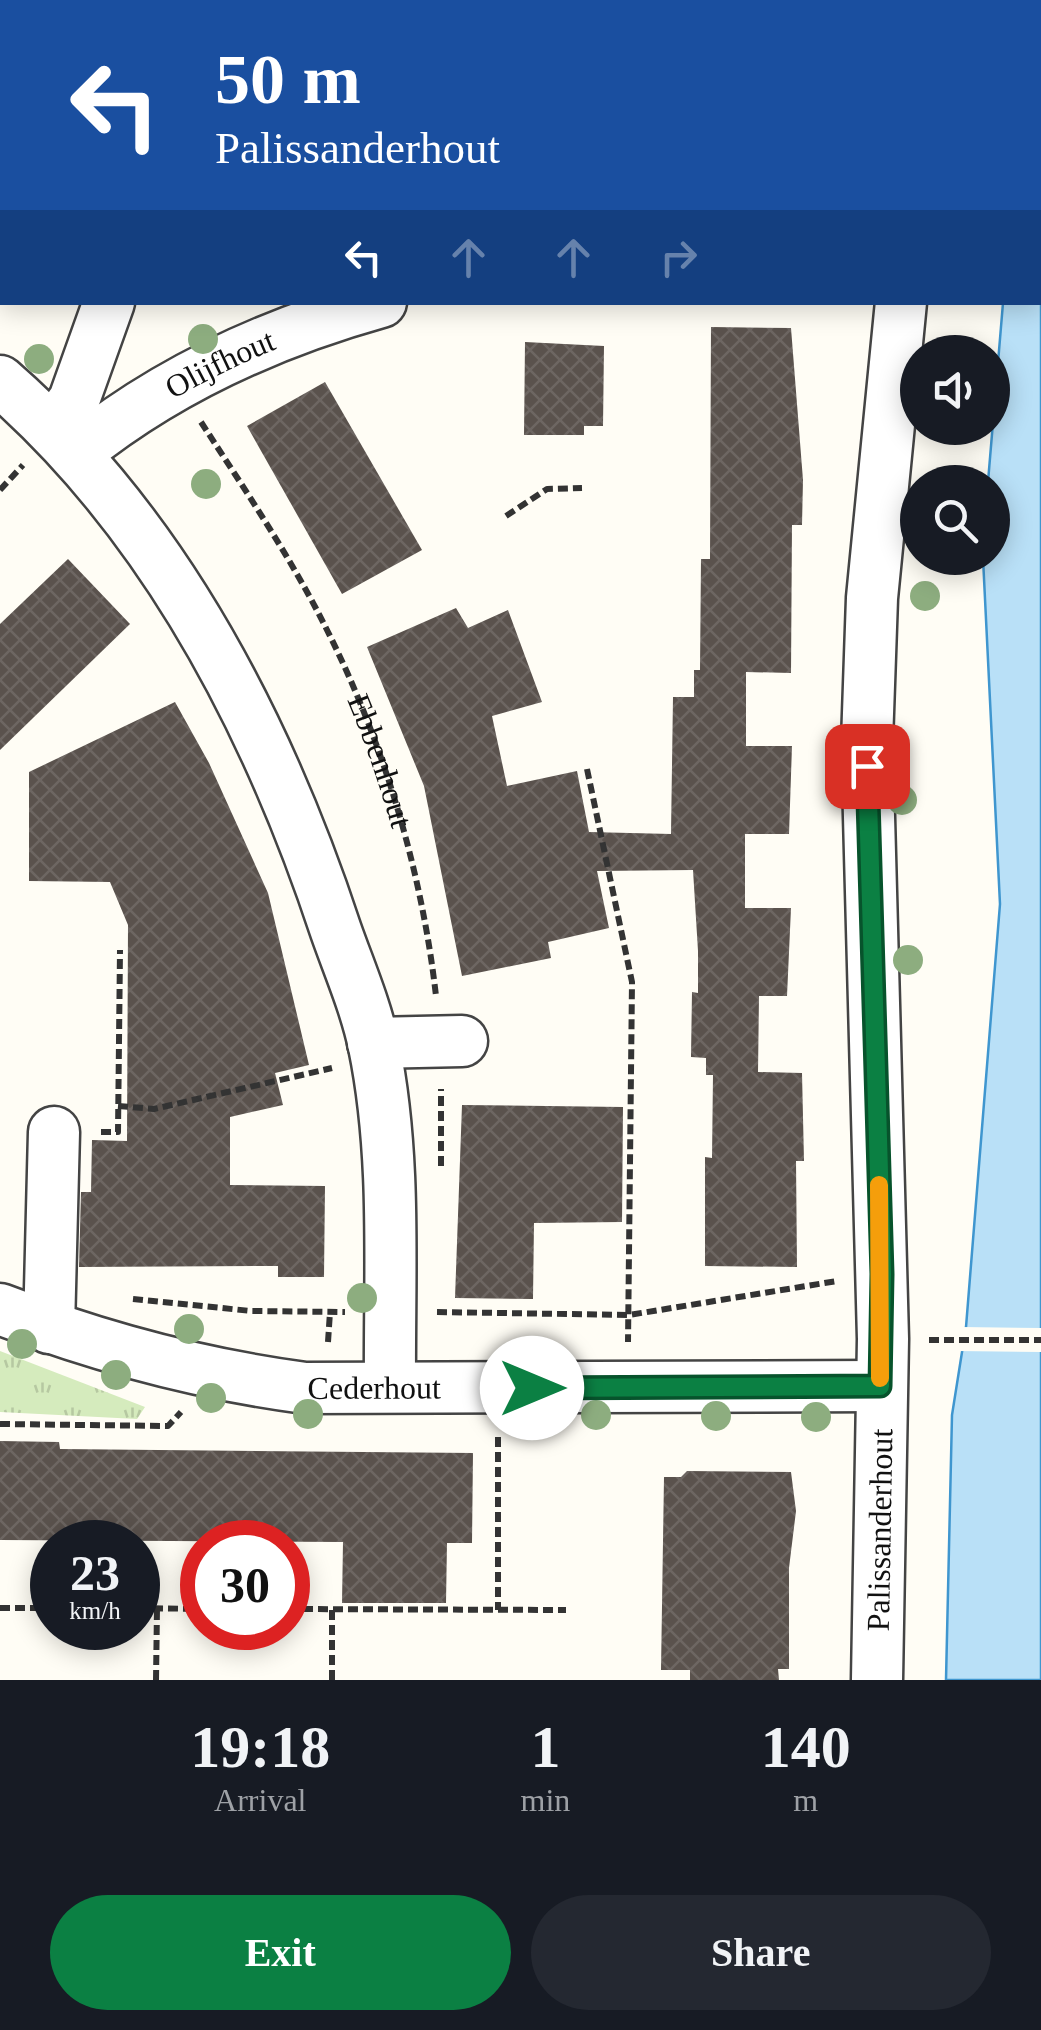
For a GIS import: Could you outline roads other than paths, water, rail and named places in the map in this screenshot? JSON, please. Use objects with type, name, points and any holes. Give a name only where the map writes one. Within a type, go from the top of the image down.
[{"type":"street","points":[[65,440],[74,400],[107,305]]},
{"type":"street","name":"Olijfhout","points":[[65,440],[288,332],[372,305]]},
{"type":"street","name":"Palissanderhout","points":[[876,1680],[882,1274],[867,742],[872,598],[901,305]]},
{"type":"street","points":[[0,381],[65,440],[197,614],[278,774],[374,1051],[388,1149],[390,1387]]},
{"type":"street","points":[[374,1051],[452,1042]]},
{"type":"street","points":[[50,1328],[54,1132]]},
{"type":"street","name":"Cederhout","points":[[0,1309],[50,1328],[218,1376],[305,1388],[880,1386]]},
{"type":"water","points":[[1003,305],[1041,305],[1041,1680],[946,1680],[952,1415],[966,1327],[1000,904],[984,575],[1010,575],[1010,465],[989,465],[991,445],[1010,445],[1010,335],[1000,335]]}]
